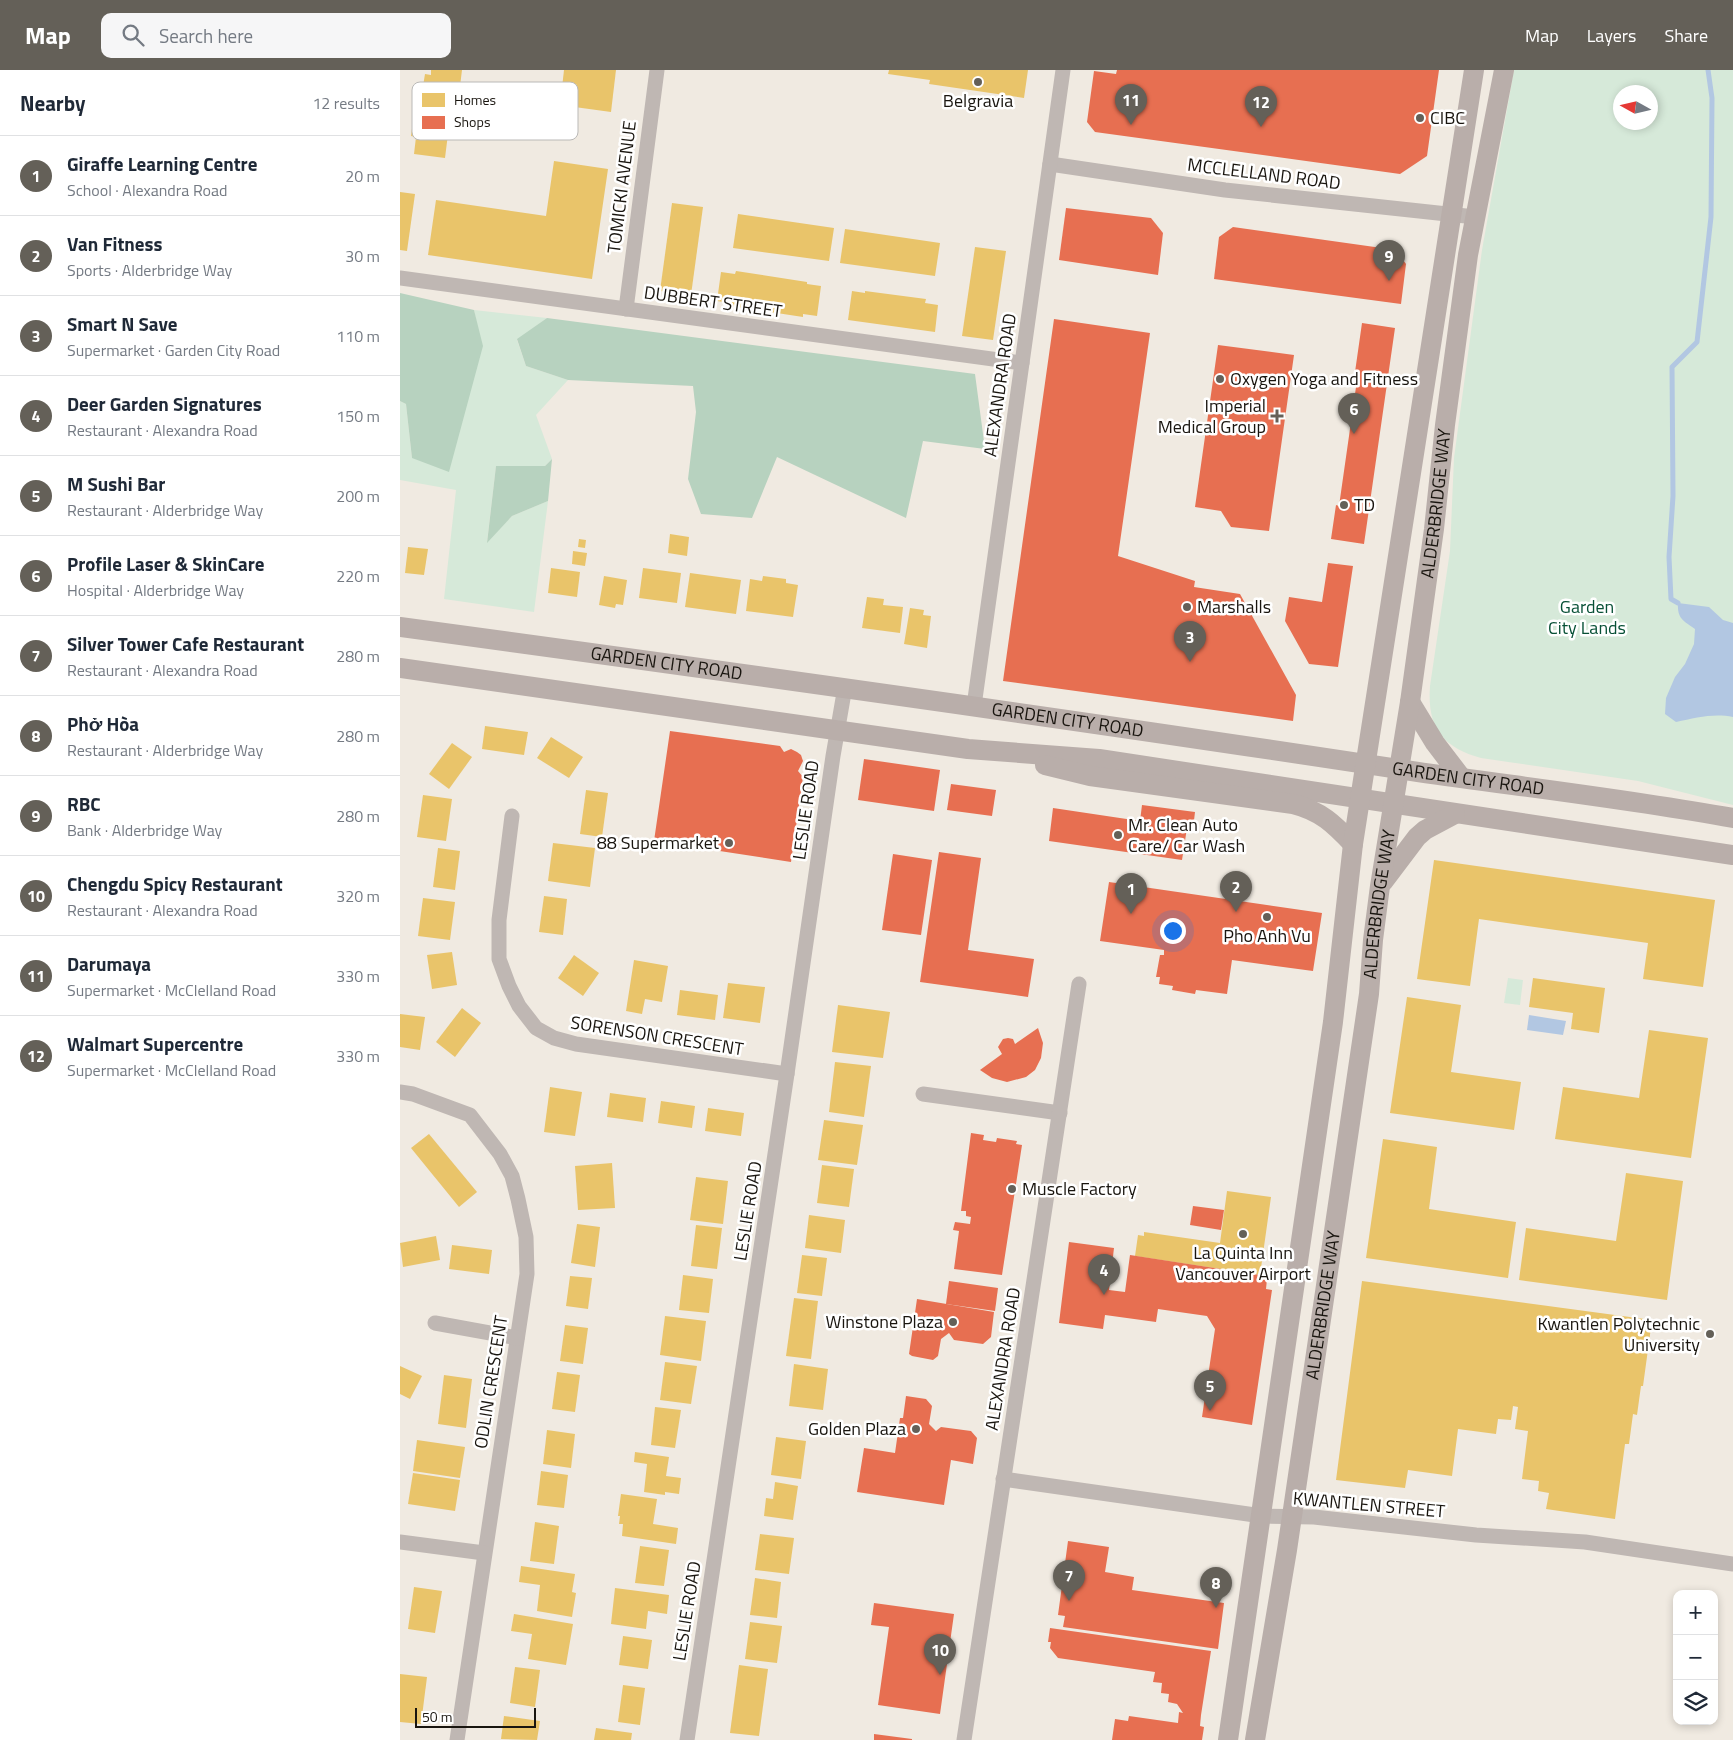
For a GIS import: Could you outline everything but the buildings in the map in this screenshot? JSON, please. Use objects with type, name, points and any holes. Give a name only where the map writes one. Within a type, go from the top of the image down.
[{"type":"main road","name":"ALDERBRIDGE WAY","points":[[1228,1740],[1333,1022],[1353,844],[1474,70]]},
{"type":"main road","name":"ALDERBRIDGE WAY","points":[[1256,1740],[1292,1516],[1368,994],[1380,886],[1410,702],[1434,529],[1468,255],[1504,70]]},
{"type":"main road","name":"GARDEN CITY ROAD","points":[[400,627],[845,687],[1366,764],[1676,807],[1733,818]]},
{"type":"main road","name":"GARDEN CITY ROAD","points":[[400,668],[1006,753],[1099,759],[1733,855]]},
{"type":"main road","points":[[1410,702],[1435,743],[1460,777]]},
{"type":"main road","points":[[1006,753],[1090,776],[1293,804],[1309,808],[1331,822],[1353,844]]},
{"type":"main road","points":[[1380,886],[1417,837],[1425,830],[1454,814]]},
{"type":"street","name":"TOMICKI AVENUE","points":[[626,309],[657,70]]},
{"type":"street","name":"ALEXANDRA ROAD","points":[[974,706],[1063,70]]},
{"type":"street","name":"MCCLELLAND ROAD","points":[[1050,164],[1226,190],[1475,217]]},
{"type":"street","name":"DUBBERT STREET","points":[[400,278],[1022,363]]},
{"type":"street","name":"LESLIE ROAD","points":[[687,1740],[832,760],[839,731],[845,687]]},
{"type":"street","name":"SORENSON CRESCENT","points":[[512,816],[499,920],[498,959],[519,1006],[536,1028],[554,1038],[576,1044],[787,1074]]},
{"type":"street","name":"ALEXANDRA ROAD","points":[[964,1740],[1079,984]]},
{"type":"street","name":"ODLIN CRESCENT","points":[[400,1092],[412,1094],[470,1115],[500,1154],[512,1176],[526,1236],[527,1274],[457,1740]]},
{"type":"street","points":[[923,1094],[1060,1113]]},
{"type":"street","points":[[435,1323],[517,1338]]},
{"type":"street","name":"KWANTLEN STREET","points":[[1003,1479],[1262,1516],[1314,1517],[1476,1535],[1585,1542],[1733,1564]]},
{"type":"street","points":[[400,1542],[484,1553]]},
{"type":"green space","name":"Garden City Lands","points":[[1514,70],[1733,70],[1733,805],[1638,781],[1481,758],[1456,748],[1440,733],[1431,713],[1430,686],[1450,551],[1454,458],[1482,250]]},
{"type":"green space","points":[[400,293],[474,310],[483,346],[449,472],[412,458],[406,404],[400,401]]},
{"type":"green space","points":[[474,310],[547,318],[517,340],[526,366],[568,380],[536,415],[552,459],[545,466],[496,466],[487,542],[512,516],[548,501],[534,612],[444,599],[456,490],[400,480],[400,401],[406,404],[412,458],[482,349]]},
{"type":"green space","points":[[547,318],[975,374],[985,449],[923,441],[906,518],[777,457],[752,518],[701,514],[688,479],[696,412],[693,386],[568,380],[526,366],[517,339]]},
{"type":"green space","points":[[552,459],[548,501],[512,516],[487,543],[496,466],[545,466]]},
{"type":"green space","points":[[1508,978],[1523,980],[1520,1005],[1504,1003]]},
{"type":"water","points":[[1678,603],[1709,607],[1723,620],[1733,623],[1733,717],[1711,716],[1676,722],[1665,714],[1666,698],[1675,677],[1685,664],[1694,644],[1695,629],[1680,616]]},
{"type":"water","points":[[1529,1015],[1566,1021],[1563,1035],[1527,1030]]},
{"type":"waterway","points":[[1678,603],[1671,599],[1669,557],[1673,496],[1672,367],[1697,342],[1711,217],[1712,98],[1708,70]]},
{"type":"place","name":"Belgravia","points":[[978,82]]},
{"type":"place","name":"CIBC","points":[[1420,118]]},
{"type":"place","name":"Darumaya","points":[[1131,125]]},
{"type":"place","name":"Walmart Supercentre","points":[[1261,127]]},
{"type":"place","name":"RBC","points":[[1389,281]]},
{"type":"place","name":"Oxygen Yoga and Fitness","points":[[1220,379]]},
{"type":"place","name":"Imperial Medical Group","points":[[1277,416]]},
{"type":"place","name":"Profile Laser & SkinCare","points":[[1354,434]]},
{"type":"place","name":"TD","points":[[1344,505]]},
{"type":"place","name":"Marshalls","points":[[1187,607]]},
{"type":"place","name":"Smart N Save","points":[[1190,662]]},
{"type":"place","name":"Mr. Clean Auto Care/ Car Wash","points":[[1118,835]]},
{"type":"place","name":"88 Supermarket","points":[[729,843]]},
{"type":"place","name":"Van Fitness","points":[[1236,912]]},
{"type":"place","name":"Giraffe Learning Centre","points":[[1131,914]]},
{"type":"place","name":"Pho Anh Vu","points":[[1267,917]]},
{"type":"place","name":"Muscle Factory","points":[[1012,1189]]},
{"type":"place","name":"La Quinta Inn Vancouver Airport","points":[[1243,1234]]},
{"type":"place","name":"Deer Garden Signatures","points":[[1104,1295]]},
{"type":"place","name":"Winstone Plaza","points":[[953,1322]]},
{"type":"place","name":"Kwantlen Polytechnic University","points":[[1710,1334]]},
{"type":"place","name":"M Sushi Bar","points":[[1210,1411]]},
{"type":"place","name":"Golden Plaza","points":[[916,1429]]},
{"type":"place","name":"Silver Tower Cafe Restaurant","points":[[1069,1601]]},
{"type":"place","name":"Phở Hòa","points":[[1216,1608]]},
{"type":"place","name":"Chengdu Spicy Restaurant","points":[[940,1675]]}]
